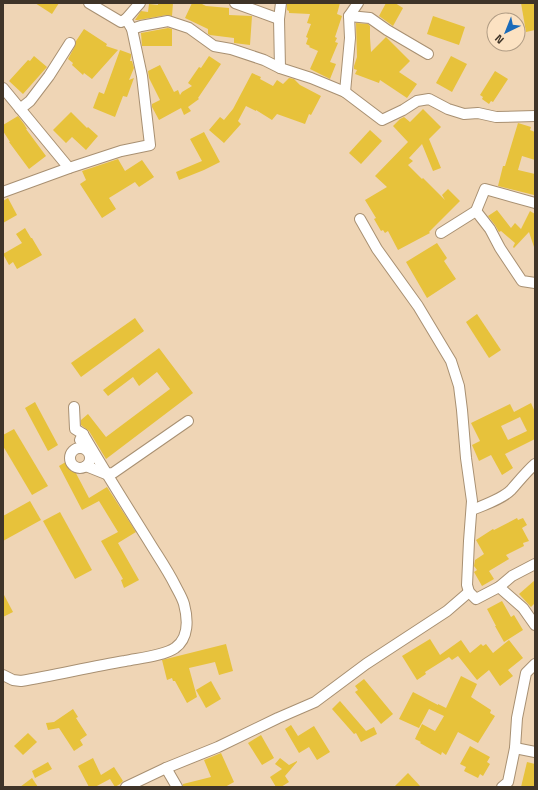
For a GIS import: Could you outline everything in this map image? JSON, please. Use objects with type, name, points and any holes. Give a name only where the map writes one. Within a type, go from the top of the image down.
[{"type":"street","points":[[89,3],[121,22],[126,20],[140,3]]},
{"type":"street","points":[[235,3],[279,18]]},
{"type":"street","points":[[280,68],[279,18],[281,3]]},
{"type":"street","points":[[345,92],[350,38],[349,16],[358,3]]},
{"type":"street","points":[[349,16],[370,18],[387,30],[428,54]]},
{"type":"street","points":[[3,192],[121,151],[150,145],[142,76],[132,29],[126,20]]},
{"type":"street","points":[[132,29],[168,21],[189,28],[214,46],[231,49],[264,60],[280,68],[311,78],[345,92],[382,120],[403,110],[417,101],[429,99],[448,109],[464,114],[478,113],[496,117],[535,116]]},
{"type":"street","points":[[20,109],[35,95],[70,43]]},
{"type":"street","points":[[3,88],[69,168]]},
{"type":"street","points":[[441,233],[476,211],[485,189],[535,203]]},
{"type":"street","points":[[476,211],[490,229],[500,248],[522,281],[535,283]]},
{"type":"street","points":[[360,218],[377,249],[418,306],[451,361],[459,386],[466,458],[472,500],[468,570],[469,592],[476,598],[499,587],[512,576],[535,564]]},
{"type":"street","points":[[3,675],[13,680],[21,681],[143,658],[169,652],[176,648],[186,633],[187,626],[184,602],[168,572],[82,434],[75,429],[74,407]]},
{"type":"street","points":[[82,434],[76,449],[71,454],[70,458],[72,463],[77,467],[82,468],[86,466],[106,474],[113,473],[188,421]]},
{"type":"street","points":[[76,449],[83,449],[88,454],[89,460],[86,466]]},
{"type":"street","points":[[472,510],[492,502],[510,491],[527,470],[535,464]]},
{"type":"street","points":[[499,587],[523,608],[535,625]]},
{"type":"street","points":[[126,787],[166,768],[218,747],[315,702],[366,664],[446,611],[469,592]]},
{"type":"street","points":[[502,787],[508,782],[515,748],[517,718],[530,673],[535,664]]},
{"type":"street","points":[[515,748],[535,752]]},
{"type":"street","points":[[166,768],[177,787]]},
{"type":"building","points":[[35,3],[59,3],[52,14]]},
{"type":"building","points":[[158,3],[173,3],[172,16],[167,15],[135,20],[141,11],[148,12],[149,4],[158,5]]},
{"type":"building","points":[[192,3],[229,8],[229,15],[252,16],[250,45],[234,43],[234,38],[210,35],[208,34],[208,29],[185,18]]},
{"type":"building","points":[[287,3],[340,3],[337,14],[342,16],[335,37],[337,38],[335,42],[338,43],[330,62],[336,64],[330,79],[310,69],[318,51],[306,44],[308,38],[306,37],[311,24],[307,23],[310,14],[289,13],[287,10]]},
{"type":"building","points":[[386,3],[395,3],[403,8],[393,26],[379,16]]},
{"type":"building","points":[[521,3],[535,3],[535,30],[526,32],[526,12],[523,12]]},
{"type":"building","points":[[433,16],[465,27],[459,45],[427,34]]},
{"type":"building","points":[[356,23],[368,24],[370,26],[371,52],[386,37],[410,61],[399,72],[417,84],[407,98],[380,80],[379,83],[355,74],[357,70],[354,69],[357,57]]},
{"type":"building","points":[[168,28],[172,29],[172,46],[142,46],[141,33]]},
{"type":"building","points":[[84,29],[107,44],[106,46],[118,50],[92,79],[84,73],[83,75],[68,59],[76,41]]},
{"type":"building","points":[[120,50],[131,54],[130,61],[132,61],[134,68],[129,80],[134,78],[127,97],[123,96],[115,117],[93,108],[99,92],[104,94]]},
{"type":"building","points":[[34,56],[47,67],[23,94],[9,81],[28,60],[30,61]]},
{"type":"building","points":[[209,56],[221,64],[198,98],[199,99],[188,107],[191,111],[184,115],[181,108],[159,120],[152,107],[152,104],[160,100],[149,78],[148,71],[160,65],[174,92],[178,90],[180,95],[192,86],[188,83]]},
{"type":"building","points":[[451,56],[467,64],[452,92],[436,83]]},
{"type":"building","points":[[495,71],[508,79],[493,102],[491,101],[489,104],[482,99],[483,97],[480,95]]},
{"type":"building","points":[[252,73],[261,77],[260,79],[273,86],[277,80],[283,84],[289,78],[294,79],[300,85],[321,96],[311,115],[309,114],[305,124],[277,114],[272,120],[256,110],[246,106],[238,121],[241,124],[224,143],[209,130],[220,117],[224,120],[233,109]]},
{"type":"building","points":[[423,109],[441,127],[429,139],[441,168],[433,171],[422,144],[409,158],[413,161],[408,165],[445,200],[442,195],[448,189],[460,201],[429,232],[430,233],[398,250],[388,231],[385,233],[383,230],[381,231],[374,219],[376,218],[365,200],[387,187],[375,176],[408,142],[393,126],[404,117],[410,122]]},
{"type":"building","points":[[71,112],[87,128],[88,127],[98,136],[86,150],[72,137],[66,143],[53,130]]},
{"type":"building","points":[[18,116],[46,156],[29,169],[9,142],[3,131],[3,125]]},
{"type":"building","points":[[518,123],[531,127],[530,130],[535,132],[535,160],[522,156],[518,170],[535,174],[534,195],[498,186],[503,166],[505,166]]},
{"type":"building","points":[[370,130],[382,141],[361,164],[349,153]]},
{"type":"building","points":[[204,132],[220,162],[179,180],[176,172],[202,161],[190,139]]},
{"type":"building","points":[[118,159],[125,171],[142,160],[154,177],[139,187],[135,182],[109,198],[116,209],[102,218],[80,184],[86,180],[82,171]]},
{"type":"building","points":[[8,198],[17,215],[3,223],[3,201]]},
{"type":"building","points":[[497,210],[511,228],[515,223],[521,229],[530,211],[535,214],[535,247],[529,232],[514,248],[515,243],[501,231],[499,232],[488,216]]},
{"type":"building","points":[[25,228],[42,255],[17,269],[13,262],[9,265],[3,254],[22,243],[16,234]]},
{"type":"building","points":[[437,243],[447,258],[444,261],[456,279],[427,298],[406,262]]},
{"type":"building","points":[[477,314],[501,350],[489,358],[466,322]]},
{"type":"building","points":[[135,318],[144,331],[81,377],[71,363]]},
{"type":"building","points":[[159,348],[193,393],[106,459],[89,431],[81,425],[81,420],[88,414],[106,437],[170,389],[157,372],[139,386],[133,377],[108,396],[103,390]]},
{"type":"building","points":[[35,402],[58,445],[48,451],[25,408]]},
{"type":"building","points":[[531,403],[535,412],[535,439],[505,454],[513,468],[502,475],[491,455],[479,461],[472,445],[480,441],[471,423],[510,404],[514,412]],"holes":[[[520,417],[527,431],[508,440],[501,426]]]},
{"type":"building","points":[[14,429],[48,486],[32,495],[3,446],[3,435]]},
{"type":"building","points":[[69,460],[89,498],[107,487],[136,532],[118,543],[139,580],[124,588],[121,580],[123,579],[101,541],[118,532],[99,501],[82,510],[59,466]]},
{"type":"building","points":[[30,501],[41,520],[3,541],[3,516]]},
{"type":"building","points":[[60,512],[92,570],[75,579],[43,521]]},
{"type":"building","points":[[517,518],[518,520],[523,518],[527,525],[522,528],[529,541],[523,543],[524,546],[506,555],[509,559],[489,571],[494,579],[482,586],[474,572],[477,570],[474,566],[475,560],[484,554],[476,540],[493,529],[494,530]]},
{"type":"building","points":[[535,580],[535,603],[531,607],[519,594]]},
{"type":"building","points":[[3,593],[13,612],[3,617]]},
{"type":"building","points":[[502,601],[511,617],[514,615],[523,630],[504,642],[487,609]]},
{"type":"building","points":[[430,639],[440,655],[461,640],[470,653],[481,644],[483,646],[486,644],[493,653],[509,640],[523,658],[508,670],[513,676],[500,686],[489,670],[477,680],[458,656],[452,660],[449,657],[425,672],[426,674],[417,680],[402,656]]},
{"type":"building","points":[[226,644],[233,671],[219,675],[215,662],[189,668],[197,697],[187,703],[175,681],[173,681],[172,678],[167,680],[162,660]]},
{"type":"building","points":[[461,676],[477,684],[471,697],[491,710],[490,713],[495,716],[478,743],[458,732],[446,755],[442,752],[441,755],[415,739],[422,724],[435,731],[444,716],[429,709],[419,728],[399,719],[413,692],[446,708]]},
{"type":"building","points":[[364,679],[393,714],[381,724],[355,692],[358,690],[355,686]]},
{"type":"building","points":[[211,681],[221,699],[206,708],[196,690]]},
{"type":"building","points":[[340,701],[366,731],[374,727],[377,734],[361,742],[356,733],[354,734],[332,709]]},
{"type":"building","points":[[73,709],[78,717],[76,718],[87,735],[80,740],[83,745],[74,751],[59,728],[48,730],[46,723],[54,722]]},
{"type":"building","points":[[291,725],[298,736],[314,726],[330,752],[317,760],[309,747],[299,753],[285,729]]},
{"type":"building","points":[[28,733],[37,742],[23,755],[14,746]]},
{"type":"building","points":[[261,735],[274,758],[262,765],[248,743]]},
{"type":"building","points":[[470,746],[490,757],[487,762],[490,764],[483,776],[480,774],[478,778],[464,771],[466,767],[460,764]]},
{"type":"building","points":[[221,753],[234,782],[225,787],[183,787],[183,784],[211,777],[204,760]]},
{"type":"building","points":[[93,758],[101,775],[114,767],[123,781],[115,787],[110,779],[95,787],[89,787],[78,766]]},
{"type":"building","points":[[280,758],[289,765],[297,762],[285,776],[289,782],[281,787],[276,787],[270,777],[282,769],[275,764]]},
{"type":"building","points":[[48,762],[52,769],[35,778],[32,771]]},
{"type":"building","points":[[527,762],[535,764],[535,787],[521,787]]},
{"type":"building","points":[[408,773],[421,787],[394,787]]},
{"type":"building","points":[[32,778],[38,787],[20,787]]}]
